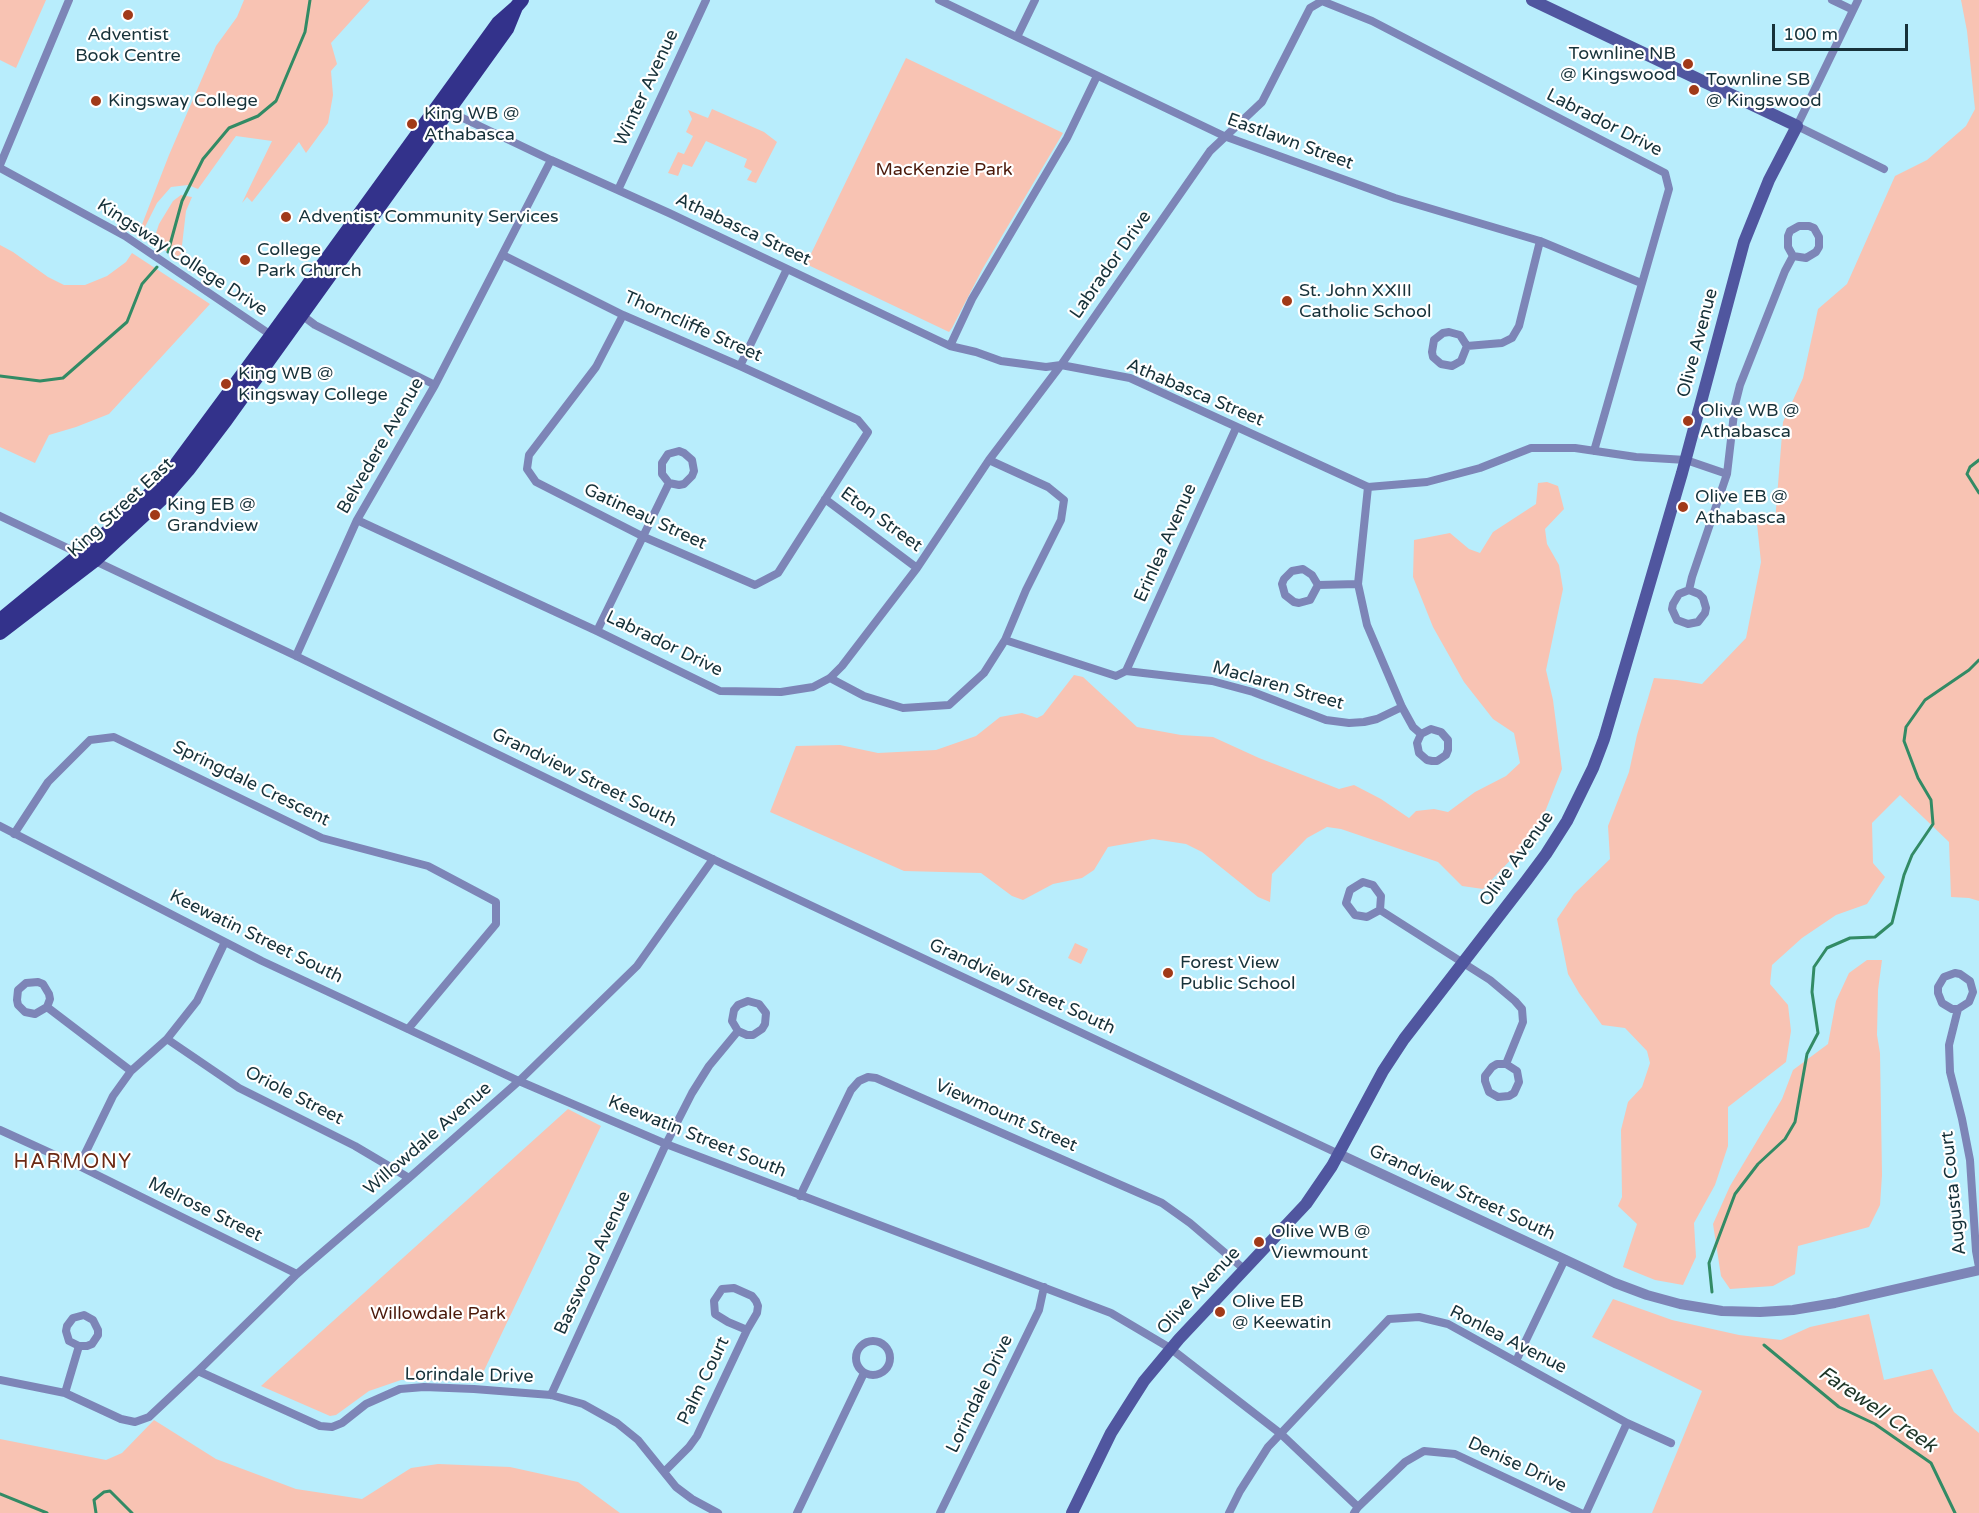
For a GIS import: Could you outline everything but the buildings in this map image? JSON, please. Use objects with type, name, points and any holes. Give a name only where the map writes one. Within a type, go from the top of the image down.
[{"type":"main road","points":[[1532,0],[1797,126]]},
{"type":"main road","name":"King Street East","points":[[0,633],[88,558],[166,478],[297,311],[443,109],[498,23],[519,4]]},
{"type":"main road","name":"Olive Avenue","points":[[1072,1513],[1119,1418],[1144,1381],[1170,1348],[1306,1204],[1339,1154],[1383,1071],[1404,1039],[1546,854],[1567,821],[1593,768],[1604,739],[1686,460],[1744,242],[1769,180],[1797,126]]},
{"type":"main road","name":"King Street East","points":[[0,620],[88,558]]},
{"type":"street","points":[[0,167],[69,0]]},
{"type":"street","name":"Winter Avenue","points":[[618,190],[706,0]]},
{"type":"street","name":"Eastlawn Street","points":[[939,0],[1224,136],[1395,198],[1540,241],[1641,283]]},
{"type":"street","points":[[1017,37],[1035,0]]},
{"type":"street","points":[[1832,0],[1853,10]]},
{"type":"street","points":[[1858,0],[1797,126],[1884,169]]},
{"type":"street","name":"Labrador Drive","points":[[357,520],[597,631],[720,691],[781,692],[813,687],[830,678],[842,666],[917,567],[989,459],[1062,365],[1210,151],[1262,102],[1310,8],[1322,1],[1372,21],[1665,173],[1669,189],[1594,451]]},
{"type":"street","points":[[950,346],[972,299],[1067,138],[1097,76]]},
{"type":"street","name":"Athabasca Street","points":[[443,109],[950,346],[1001,361],[1046,368],[1062,365],[1130,378],[1368,487],[1427,482],[1480,468],[1531,448],[1575,448],[1636,457],[1686,460],[1727,474]]},
{"type":"street","name":"Belvedere Avenue","points":[[296,656],[357,520],[435,385],[551,160]]},
{"type":"street","name":"Kingsway College Drive","points":[[0,167],[125,236],[276,339]]},
{"type":"street","points":[[1804,225],[1814,228],[1820,237],[1816,252],[1806,258],[1793,256],[1787,242],[1790,231],[1804,225]]},
{"type":"street","points":[[1467,346],[1502,343],[1512,338],[1519,326],[1540,241]]},
{"type":"street","name":"Thorncliffe Street","points":[[503,255],[623,315],[858,420],[868,432],[825,499]]},
{"type":"street","points":[[1689,590],[1727,474],[1735,405],[1740,384],[1793,256]]},
{"type":"street","points":[[740,366],[787,269]]},
{"type":"street","points":[[297,311],[315,325],[435,385]]},
{"type":"street","name":"Gatineau Street","points":[[623,315],[596,367],[529,455],[527,469],[536,482],[644,537],[754,585],[778,573],[825,499]]},
{"type":"street","points":[[1443,333],[1460,335],[1467,346],[1461,361],[1452,366],[1441,364],[1433,357],[1434,340],[1443,333]]},
{"type":"street","name":"Erinlea Avenue","points":[[1126,671],[1236,428]]},
{"type":"street","points":[[674,452],[684,453],[692,460],[694,471],[692,476],[684,484],[669,483],[664,479],[661,468],[664,458],[674,452]]},
{"type":"street","points":[[830,678],[864,696],[903,708],[949,705],[984,673],[1005,640],[1026,590],[1061,520],[1064,500],[1048,487],[989,459]]},
{"type":"street","points":[[597,631],[669,483]]},
{"type":"street","points":[[1368,487],[1358,584],[1367,625],[1402,707],[1413,727],[1421,734]]},
{"type":"street","name":"Eton Street","points":[[825,499],[917,567]]},
{"type":"street","name":"Grandview Street South","points":[[0,516],[296,656],[713,859],[1615,1283],[1669,1301],[1722,1311],[1760,1312],[1793,1310],[1835,1303],[1979,1268]]},
{"type":"street","points":[[1303,569],[1312,575],[1318,585],[1310,600],[1299,603],[1285,595],[1282,584],[1292,571],[1303,569]]},
{"type":"street","points":[[1318,585],[1358,584]]},
{"type":"street","points":[[1689,590],[1699,594],[1706,608],[1698,622],[1688,624],[1677,620],[1672,609],[1675,598],[1689,590]]},
{"type":"street","name":"Maclaren Street","points":[[1005,640],[1116,676],[1126,671],[1212,681],[1253,692],[1326,720],[1364,723],[1402,707]]},
{"type":"street","name":"Springdale Crescent","points":[[14,834],[48,782],[90,740],[114,737],[322,838],[428,866],[496,902],[496,924],[408,1029]]},
{"type":"street","name":"Keewatin Street South","points":[[0,826],[225,942],[519,1081],[666,1144],[1111,1313],[1170,1348],[1281,1434],[1356,1510]]},
{"type":"street","name":"Willowdale Avenue","points":[[65,1393],[121,1419],[135,1422],[149,1417],[297,1274],[519,1081],[637,966],[713,859]]},
{"type":"street","points":[[1359,883],[1373,885],[1381,896],[1380,910],[1367,917],[1355,915],[1346,903],[1350,890],[1359,883]]},
{"type":"street","points":[[1380,910],[1490,980],[1522,1009],[1523,1022],[1506,1064]]},
{"type":"street","points":[[79,1166],[113,1096],[131,1071],[167,1039],[197,1001],[225,942]]},
{"type":"street","name":"Augusta Court","points":[[1958,1009],[1947,1007],[1942,1003],[1938,993],[1938,987],[1944,977],[1955,973],[1966,976],[1973,992],[1969,1002],[1958,1009],[1949,1045],[1950,1072],[1970,1160],[1979,1268]]},
{"type":"street","points":[[32,981],[43,984],[49,994],[47,1007],[35,1014],[21,1009],[16,1000],[21,986],[32,981]]},
{"type":"street","points":[[743,1002],[759,1004],[766,1013],[762,1029],[753,1035],[738,1031],[732,1021],[734,1010],[743,1002]]},
{"type":"street","points":[[47,1007],[131,1071]]},
{"type":"street","name":"Basswood Avenue","points":[[551,1395],[666,1144],[692,1093],[709,1066],[738,1031]]},
{"type":"street","name":"Oriole Street","points":[[167,1039],[239,1088],[354,1146],[409,1178]]},
{"type":"street","points":[[1497,1064],[1506,1064],[1516,1071],[1519,1082],[1517,1088],[1509,1096],[1498,1097],[1489,1092],[1485,1076],[1497,1064]]},
{"type":"street","name":"Viewmount Street","points":[[800,1196],[851,1090],[859,1081],[868,1077],[876,1078],[1162,1203],[1190,1223],[1244,1269]]},
{"type":"street","name":"Melrose Street","points":[[0,1130],[79,1166],[297,1274]]},
{"type":"street","points":[[1516,1361],[1565,1259]]},
{"type":"street","name":"Lorindale Drive","points":[[940,1513],[1039,1310],[1044,1287]]},
{"type":"street","name":"Palm Court","points":[[665,1471],[697,1436],[757,1313],[758,1306],[752,1296],[734,1288],[722,1289],[714,1301],[715,1314],[747,1330]]},
{"type":"street","name":"Ronlea Avenue","points":[[1229,1513],[1268,1447],[1389,1319],[1419,1317],[1448,1324],[1627,1423],[1671,1443]]},
{"type":"street","points":[[875,1341],[881,1343],[888,1351],[887,1367],[878,1374],[864,1373],[856,1362],[857,1351],[864,1343],[875,1341]]},
{"type":"street","points":[[0,1380],[65,1393],[79,1346]]},
{"type":"street","name":"Lorindale Drive","points":[[198,1371],[320,1426],[332,1427],[342,1423],[366,1404],[400,1389],[424,1387],[551,1395],[583,1404],[618,1423],[638,1440],[676,1487],[718,1513]]},
{"type":"street","points":[[796,1513],[864,1373]]},
{"type":"street","points":[[1586,1513],[1627,1423]]},
{"type":"street","name":"Denise Drive","points":[[1356,1510],[1405,1462],[1424,1451],[1455,1454],[1581,1513]]},
{"type":"green space","points":[[0,0],[46,0],[16,68],[0,60]]},
{"type":"green space","points":[[244,0],[370,0],[331,43],[337,64],[331,71],[333,95],[328,123],[306,153],[299,142],[252,202],[247,197],[242,203],[272,141],[236,136],[198,189],[188,185],[171,187],[157,203],[144,229],[141,227],[169,155],[216,46],[237,17]]},
{"type":"green space","points":[[1961,0],[1979,0],[1979,901],[1951,897],[1949,842],[1900,795],[1872,823],[1873,863],[1885,877],[1867,904],[1836,915],[1802,938],[1772,965],[1770,984],[1788,1005],[1791,1031],[1786,1062],[1728,1107],[1728,1146],[1715,1185],[1694,1223],[1696,1257],[1683,1285],[1655,1280],[1623,1267],[1637,1224],[1618,1206],[1622,1197],[1621,1130],[1628,1102],[1642,1087],[1650,1063],[1647,1051],[1625,1028],[1602,1025],[1579,993],[1568,974],[1557,919],[1574,894],[1610,859],[1608,826],[1629,772],[1654,678],[1702,684],[1746,638],[1761,562],[1757,524],[1775,522],[1783,422],[1803,378],[1818,309],[1847,284],[1895,176],[1927,160],[1966,126],[1975,109],[1967,31]]},
{"type":"green space","name":"MacKenzie Park","points":[[906,58],[1063,133],[983,268],[949,332],[806,264]]},
{"type":"green space","points":[[712,109],[764,132],[777,142],[756,183],[747,180],[752,171],[744,167],[747,159],[706,141],[692,167],[683,164],[678,176],[668,173],[678,152],[684,154],[693,136],[686,132],[692,119],[688,110],[708,118]]},
{"type":"green space","points":[[181,195],[192,197],[186,211],[181,254],[176,258],[153,242],[159,224],[173,201]]},
{"type":"green space","points":[[0,245],[64,285],[85,285],[107,276],[126,262],[132,253],[210,304],[109,414],[49,435],[35,463],[0,447]]},
{"type":"green space","points":[[1547,482],[1558,486],[1564,509],[1545,529],[1547,544],[1559,565],[1563,589],[1546,670],[1553,700],[1562,769],[1537,832],[1483,889],[1462,886],[1438,862],[1341,829],[1327,827],[1307,838],[1272,874],[1270,902],[1258,897],[1202,852],[1186,844],[1153,839],[1108,847],[1094,870],[1082,878],[1053,884],[1023,900],[1012,896],[981,873],[904,871],[770,812],[796,746],[840,745],[878,753],[936,750],[976,736],[1000,717],[1022,713],[1037,718],[1043,715],[1074,675],[1083,677],[1137,727],[1181,735],[1213,737],[1259,758],[1339,789],[1354,785],[1381,799],[1409,818],[1416,811],[1434,809],[1448,812],[1475,792],[1506,776],[1520,763],[1514,733],[1493,719],[1464,682],[1433,627],[1413,577],[1414,540],[1450,533],[1469,549],[1480,553],[1493,532],[1536,504],[1538,483]]},
{"type":"green space","points":[[1075,943],[1088,949],[1081,964],[1068,958]]},
{"type":"green space","points":[[1867,960],[1882,960],[1878,990],[1877,1035],[1880,1053],[1882,1175],[1880,1205],[1869,1227],[1798,1246],[1795,1274],[1773,1286],[1730,1289],[1721,1276],[1713,1224],[1730,1186],[1782,1099],[1793,1070],[1828,1044],[1836,1001],[1849,973]]},
{"type":"green space","name":"Willowdale Park","points":[[568,1109],[601,1126],[479,1381],[401,1380],[369,1391],[336,1415],[330,1416],[261,1386]]},
{"type":"green space","points":[[1613,1299],[1672,1320],[1739,1335],[1781,1340],[1810,1327],[1869,1314],[1884,1380],[1932,1369],[1954,1412],[1979,1433],[1979,1513],[1652,1513],[1702,1391],[1592,1337]]},
{"type":"green space","points":[[154,1420],[216,1459],[296,1489],[362,1499],[411,1468],[438,1464],[510,1467],[578,1482],[620,1513],[0,1513],[0,1439],[106,1460],[122,1453]]},
{"type":"waterway","points":[[168,252],[182,201],[203,159],[229,128],[258,116],[276,101],[305,32],[310,0]]},
{"type":"waterway","points":[[0,376],[40,381],[63,378],[127,322],[142,284],[157,267]]},
{"type":"waterway","name":"Farewell Creek","points":[[1979,460],[1970,467],[1967,474],[1979,493]]},
{"type":"waterway","name":"Farewell Creek","points":[[1712,1292],[1709,1263],[1735,1194],[1758,1164],[1785,1139],[1795,1122],[1807,1054],[1818,1033],[1812,992],[1814,967],[1827,948],[1850,938],[1875,937],[1892,923],[1904,875],[1912,855],[1933,824],[1931,800],[1918,778],[1904,741],[1906,727],[1925,700],[1969,670],[1979,660]]},
{"type":"waterway","name":"Farewell Creek","points":[[1764,1345],[1839,1407],[1875,1424],[1931,1463],[1955,1513]]},
{"type":"waterway","points":[[96,1513],[94,1500],[104,1492],[110,1491],[132,1513]]},
{"type":"waterway","points":[[0,1494],[47,1513]]},
{"type":"place","name":"Adventist Book Centre","points":[[128,15]]},
{"type":"place","name":"Townline NB @ Kingswood","points":[[1688,64]]},
{"type":"place","name":"Townline SB @ Kingswood","points":[[1694,90]]},
{"type":"place","name":"Kingsway College","points":[[96,101]]},
{"type":"place","name":"King WB @ Athabasca","points":[[412,124]]},
{"type":"place","name":"Adventist Community Services","points":[[286,217]]},
{"type":"place","name":"College Park Church","points":[[245,260]]},
{"type":"place","name":"St. John XXIII Catholic School","points":[[1287,301]]},
{"type":"place","name":"King WB @ Kingsway College","points":[[226,384]]},
{"type":"place","name":"Olive WB @ Athabasca","points":[[1688,421]]},
{"type":"place","name":"Olive EB @ Athabasca","points":[[1683,507]]},
{"type":"place","name":"King EB @ Grandview","points":[[155,515]]},
{"type":"place","name":"Forest View Public School","points":[[1168,973]]},
{"type":"place","name":"Olive WB @ Viewmount","points":[[1259,1242]]},
{"type":"place","name":"Olive EB @ Keewatin","points":[[1220,1312]]},
{"type":"district","name":"HARMONY","points":[[73,1163]]}]
